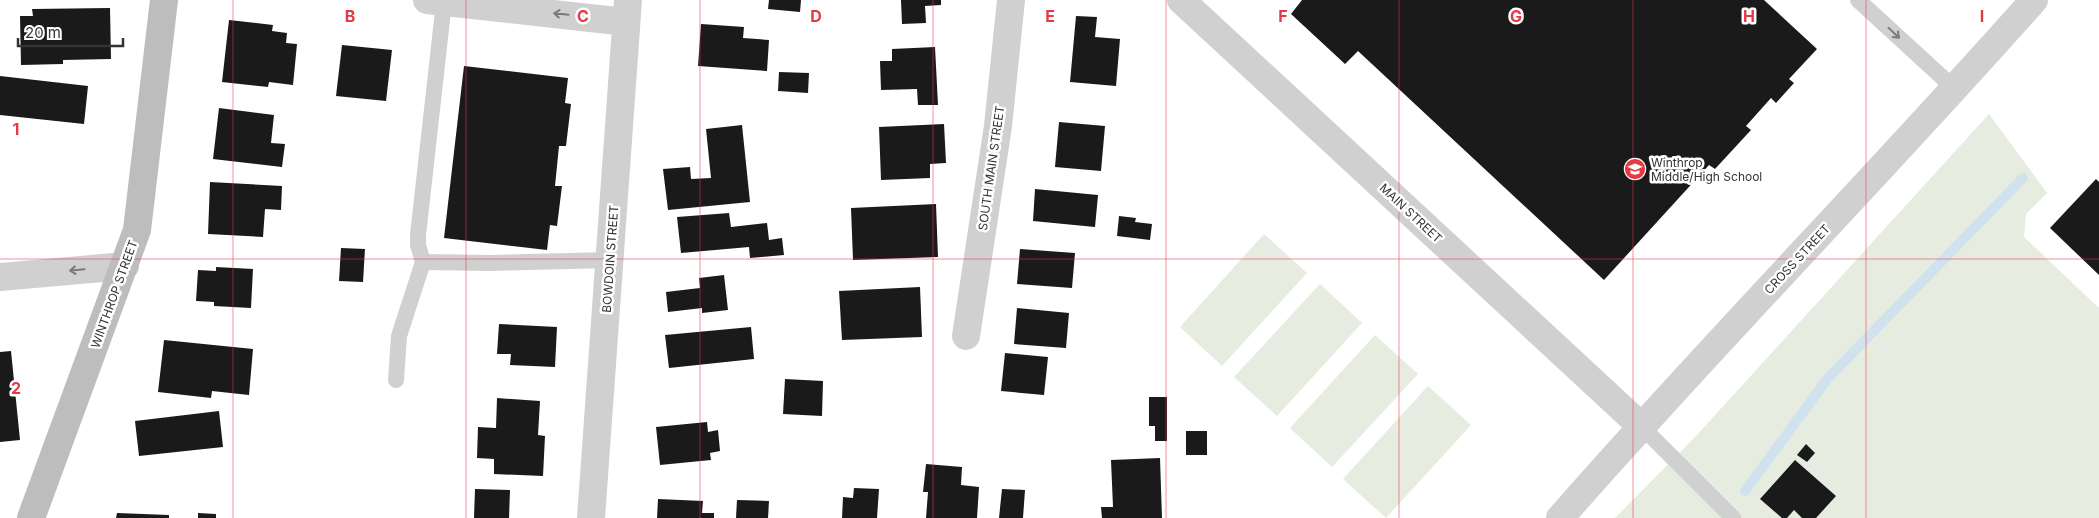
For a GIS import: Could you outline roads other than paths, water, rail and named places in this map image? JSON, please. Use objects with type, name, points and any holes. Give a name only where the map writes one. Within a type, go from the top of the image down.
[{"type":"main road","name":"WINTHROP STREET","points":[[31,518],[133,246],[140,213],[164,0]]},
{"type":"street","name":"SOUTH MAIN STREET","points":[[966,336],[998,126],[1011,0]]},
{"type":"street","name":"MAIN STREET","points":[[1181,0],[1641,426]]},
{"type":"street","name":"CROSS STREET","points":[[1560,518],[1641,426],[1955,89],[2034,0]]},
{"type":"street","points":[[436,1],[627,11]]},
{"type":"street","name":"BOWDOIN STREET","points":[[591,518],[627,11]]},
{"type":"street","points":[[0,277],[125,266]]},
{"type":"lane","points":[[1858,0],[1955,89]]},
{"type":"lane","points":[[396,380],[399,336],[423,262],[418,245],[418,235],[436,1]]},
{"type":"lane","points":[[423,262],[490,263],[610,260]]},
{"type":"lane","points":[[1641,426],[1733,518]]},
{"type":"waterway","points":[[1745,491],[1828,378],[2023,178]]},
{"type":"place","name":"Winthrop Middle/High School","points":[[1635,169]]}]
